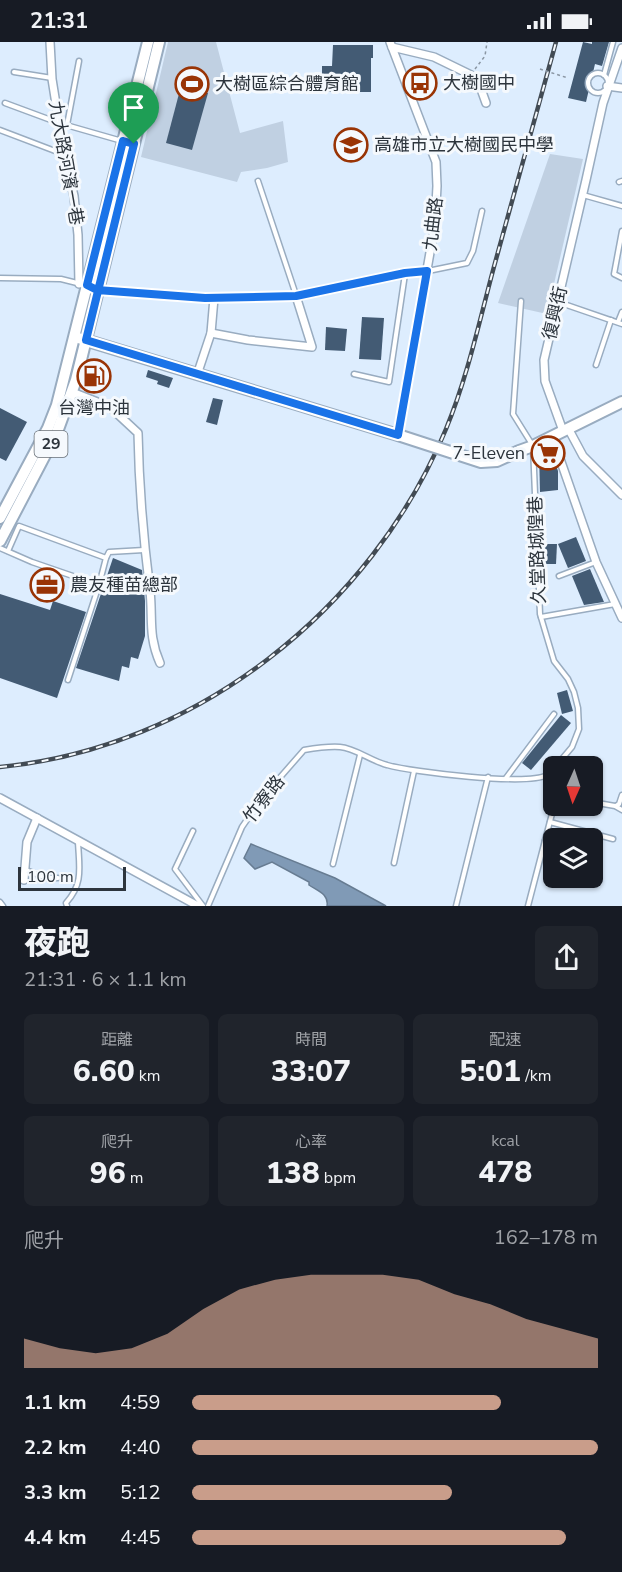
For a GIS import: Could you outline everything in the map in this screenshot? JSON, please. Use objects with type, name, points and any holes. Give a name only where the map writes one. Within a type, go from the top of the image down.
[{"type":"main road","name":"29","points":[[128,142],[148,42]]},
{"type":"main road","name":"29","points":[[0,541],[72,392],[88,286],[128,142],[159,42]]},
{"type":"main road","name":"29","points":[[0,518],[47,440],[80,339]]},
{"type":"main road","points":[[80,339],[481,462],[497,461],[533,446],[622,402]]},
{"type":"street","name":"九大路河濱一巷","points":[[50,42],[52,78],[63,124],[64,154],[74,196],[78,235],[88,286]]},
{"type":"street","points":[[391,45],[434,57],[471,75],[481,89],[486,103]]},
{"type":"street","name":"九曲路","points":[[391,45],[436,162],[437,186],[435,224],[398,435]]},
{"type":"street","name":"復興街","points":[[622,48],[614,75],[607,86],[544,360],[545,381],[566,429],[583,456],[622,495]]},
{"type":"street","points":[[607,86],[622,88]]},
{"type":"street","points":[[88,286],[214,298],[296,296],[405,273],[427,271]]},
{"type":"street","points":[[211,333],[248,340],[312,347],[296,296]]},
{"type":"street","points":[[197,375],[211,333],[214,298]]},
{"type":"street","points":[[72,392],[110,406],[138,433],[139,501],[150,593],[150,630],[160,663]]},
{"type":"street","points":[[552,436],[596,562],[622,618]]},
{"type":"street","points":[[0,798],[201,906]]},
{"type":"street","points":[[24,880],[27,842],[37,818]]},
{"type":"lane","points":[[604,75],[613,42]]},
{"type":"lane","points":[[63,124],[79,61]]},
{"type":"lane","points":[[14,72],[52,78]]},
{"type":"lane","points":[[598,73],[604,75],[607,86],[603,91],[597,93],[591,91],[588,80],[592,75],[598,73]]},
{"type":"lane","points":[[5,103],[63,124],[128,142]]},
{"type":"lane","points":[[0,130],[64,154]]},
{"type":"lane","points":[[258,181],[296,296]]},
{"type":"lane","points":[[583,195],[622,206]]},
{"type":"lane","points":[[427,271],[467,263],[473,251],[482,211]]},
{"type":"lane","points":[[622,231],[614,274],[622,278]]},
{"type":"lane","points":[[354,374],[389,382],[405,273]]},
{"type":"lane","points":[[0,278],[61,279],[88,286]]},
{"type":"lane","points":[[521,301],[513,414],[533,446]]},
{"type":"lane","points":[[558,302],[620,323],[622,312]]},
{"type":"lane","points":[[596,365],[611,320]]},
{"type":"lane","name":"久堂路城隍巷","points":[[533,446],[542,617],[554,661],[568,679],[578,708],[579,729],[572,747],[565,756]]},
{"type":"lane","points":[[8,551],[19,526],[106,558]]},
{"type":"lane","points":[[0,548],[99,585]]},
{"type":"lane","points":[[69,680],[109,552],[144,550]]},
{"type":"lane","points":[[559,576],[596,562]]},
{"type":"lane","name":"久堂路城隍巷","points":[[542,617],[616,604]]},
{"type":"lane","points":[[505,778],[555,714]]},
{"type":"lane","name":"竹寮路","points":[[208,906],[242,826],[262,798],[304,750],[340,747],[352,749],[380,763],[414,771],[488,777]]},
{"type":"lane","points":[[333,864],[360,755]]},
{"type":"lane","points":[[393,863],[414,771]]},
{"type":"lane","name":"久堂路城隍巷","points":[[488,777],[543,776]]},
{"type":"lane","points":[[456,906],[488,777]]},
{"type":"lane","points":[[615,806],[619,804],[622,795]]},
{"type":"lane","points":[[603,804],[622,810]]},
{"type":"lane","points":[[548,828],[552,816]]},
{"type":"lane","points":[[550,822],[614,839]]},
{"type":"lane","points":[[193,831],[175,869],[201,906]]},
{"type":"lane","points":[[67,906],[66,903],[79,884],[78,840]]},
{"type":"lane","points":[[528,906],[543,848]]},
{"type":"lane","points":[[26,870],[46,878],[58,878]]},
{"type":"lane","points":[[0,902],[3,906]]},
{"type":"path","points":[[471,75],[485,56],[487,42]]},
{"type":"path","points":[[540,69],[568,78]]},
{"type":"shaded area","name":"大樹區綜合體育館","points":[[168,42],[216,42],[240,133],[283,121],[288,162],[241,172],[237,182],[141,157]]},
{"type":"shaded area","points":[[550,154],[583,159],[547,314],[498,303]]},
{"type":"shaded area","points":[[251,844],[335,878],[386,906],[327,906],[325,896],[309,885],[309,882],[272,862],[255,869],[244,858]]},
{"type":"building","points":[[583,42],[592,44],[592,42],[609,42],[602,66],[595,64],[586,102],[568,98]]},
{"type":"building","points":[[333,45],[373,45],[371,92],[322,92],[322,66],[332,66]]},
{"type":"building","points":[[181,86],[208,93],[192,150],[166,143]]},
{"type":"building","points":[[362,317],[384,318],[381,360],[359,359]]},
{"type":"building","points":[[326,327],[347,329],[345,351],[325,350]]},
{"type":"building","points":[[148,370],[173,378],[169,388],[146,377]]},
{"type":"building","points":[[213,398],[223,400],[217,425],[206,422]]},
{"type":"building","points":[[0,408],[27,422],[6,461],[0,458]]},
{"type":"building","points":[[549,447],[558,471],[558,490],[540,492],[539,451]]},
{"type":"building","points":[[576,537],[586,561],[568,568],[558,544]]},
{"type":"building","points":[[543,544],[557,544],[556,564],[543,564]]},
{"type":"building","points":[[113,558],[142,570],[145,601],[145,636],[138,659],[131,657],[129,668],[122,666],[119,681],[76,668]]},
{"type":"building","points":[[590,569],[604,602],[584,605],[572,576]]},
{"type":"building","points":[[0,594],[50,610],[53,601],[86,612],[57,698],[0,678]]},
{"type":"building","points":[[567,690],[573,711],[562,714],[557,693]]},
{"type":"building","points":[[561,715],[571,723],[531,770],[522,763]]},
{"type":"railway","points":[[0,767],[72,754],[142,732],[207,699],[268,659],[324,610],[372,556],[413,495],[454,409],[556,42]]},
{"type":"place","name":"大樹國中","points":[[420,83]]},
{"type":"place","name":"大樹區綜合體育館","points":[[192,84]]},
{"type":"place","name":"高雄市立大樹國民中學","points":[[351,145]]},
{"type":"place","name":"台灣中油","points":[[94,376]]},
{"type":"place","name":"7-Eleven","points":[[548,453]]},
{"type":"place","name":"農友種苗總部","points":[[47,585]]},
{"type":"route","points":[[134,144],[97,290],[86,340],[398,435],[427,271],[405,273],[296,296],[205,298],[97,290],[87,285],[123,141],[134,144]]}]
